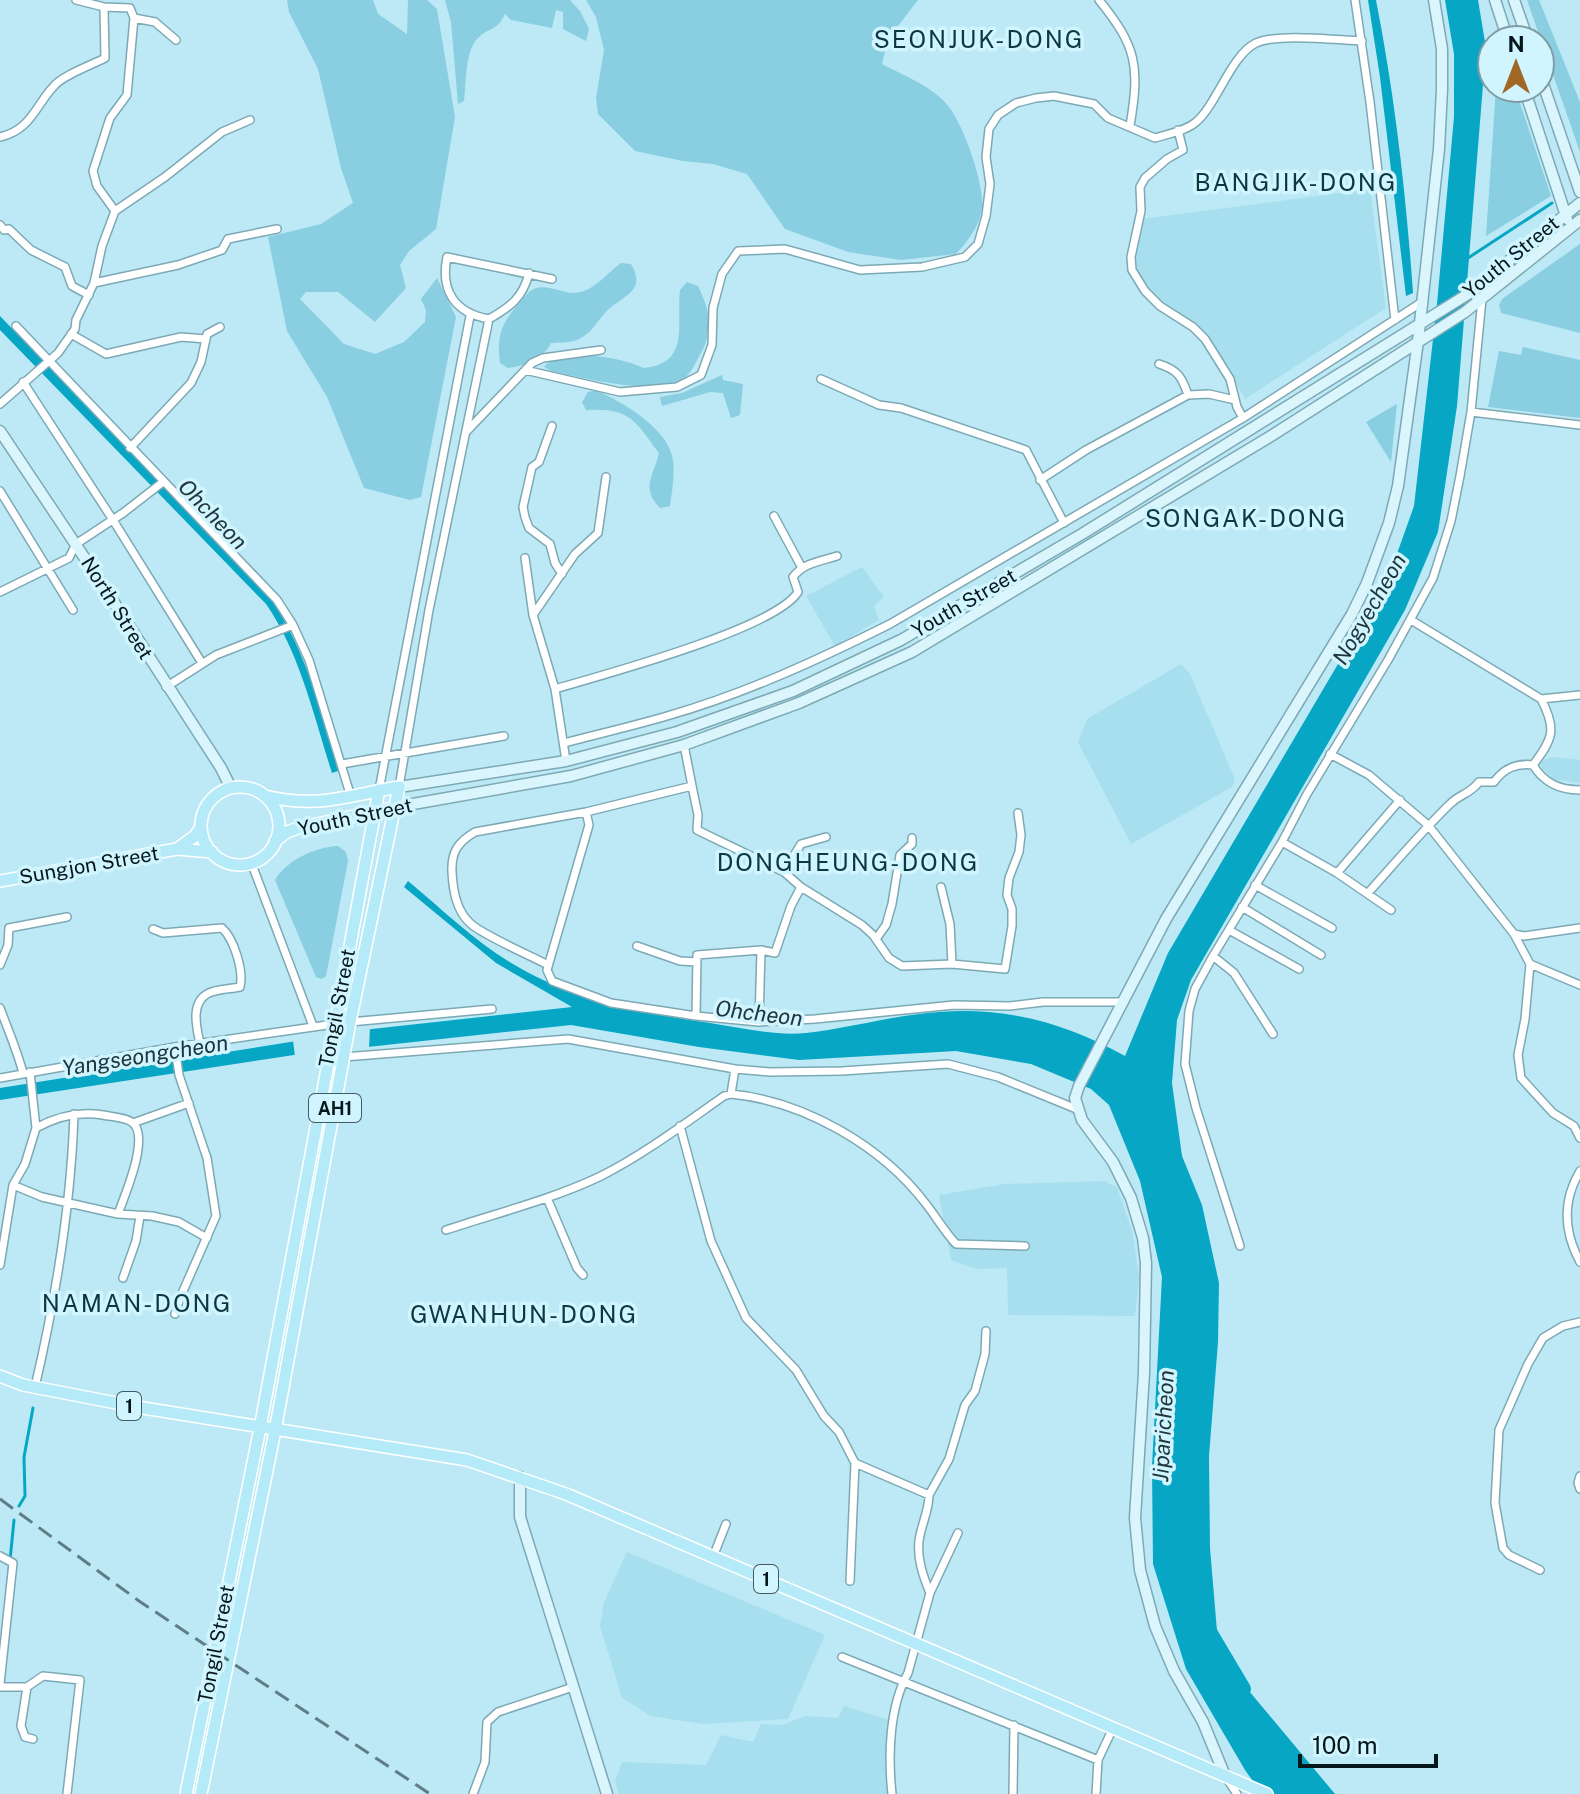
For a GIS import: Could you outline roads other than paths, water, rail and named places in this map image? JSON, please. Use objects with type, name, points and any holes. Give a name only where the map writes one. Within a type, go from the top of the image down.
[{"type":"main road","points":[[1225,1776],[1203,1722],[1174,1671],[1155,1626],[1140,1570],[1135,1518],[1144,1373],[1146,1263],[1143,1238],[1131,1198],[1113,1162],[1082,1120],[1075,1098],[1124,1002],[1352,614],[1389,523],[1398,486],[1418,341],[1439,149],[1442,49],[1434,0]]},
{"type":"main road","points":[[1495,0],[1503,24]]},
{"type":"main road","points":[[1514,0],[1522,24]]},
{"type":"main road","points":[[1529,104],[1570,227]]},
{"type":"main road","points":[[1550,104],[1580,192]]},
{"type":"main road","name":"Youth Street","points":[[265,796],[302,803],[566,761],[677,732],[793,691],[901,640],[1082,534],[1468,294],[1580,203]]},
{"type":"main road","name":"Youth Street","points":[[275,841],[298,828],[571,776],[684,745],[799,703],[912,652],[1157,506],[1465,312],[1580,220]]},
{"type":"main road","name":"North Street","points":[[0,431],[221,768],[231,788]]},
{"type":"main road","name":"Tongil Street","points":[[201,1794],[275,1431],[350,1022],[399,787]]},
{"type":"main road","points":[[177,849],[195,836],[212,798],[231,788],[255,790],[265,796],[276,812],[278,822],[275,841],[261,858],[251,862],[230,863],[212,852],[206,845],[201,827]]},
{"type":"main road","name":"Tongil Street","points":[[186,1794],[260,1428],[379,790]]},
{"type":"main road","name":"Sungjon Street","points":[[0,881],[177,849],[212,852]]},
{"type":"main road","name":"1","points":[[0,1376],[35,1387],[275,1431],[467,1460],[520,1477],[1267,1794]]},
{"type":"main road","points":[[520,1477],[520,1517],[607,1794]]},
{"type":"street","points":[[76,0],[104,7],[130,8],[134,18],[127,95],[110,118],[93,171],[97,186],[115,211]]},
{"type":"street","points":[[1099,0],[1121,27],[1135,63],[1136,92],[1130,126]]},
{"type":"street","points":[[1355,0],[1395,320]]},
{"type":"street","points":[[0,137],[25,125],[55,84],[105,58],[104,7]]},
{"type":"street","points":[[134,18],[155,22],[176,40]]},
{"type":"street","points":[[525,370],[620,392],[677,387],[701,375],[712,345],[713,308],[722,274],[738,251],[785,249],[860,270],[922,267],[965,257],[978,244],[986,216],[990,184],[986,149],[989,129],[998,115],[1016,103],[1054,96],[1094,104],[1108,118],[1155,138],[1196,122],[1238,61],[1257,42],[1308,39],[1362,41]]},
{"type":"street","points":[[0,404],[50,360],[71,334],[94,283],[102,246],[115,211],[222,132],[250,120]]},
{"type":"street","points":[[1178,130],[1183,150],[1167,159],[1145,178],[1140,187],[1141,211],[1131,257],[1132,270],[1145,291],[1160,306],[1193,327],[1205,339],[1230,379],[1243,418]]},
{"type":"street","points":[[0,225],[14,233],[31,250],[65,267],[72,286],[89,295]]},
{"type":"street","points":[[94,283],[178,265],[222,250],[228,239],[277,229]]},
{"type":"street","points":[[529,273],[522,294],[514,304],[489,319],[470,316],[461,309],[447,289],[444,269],[447,257],[529,273],[552,279]]},
{"type":"street","points":[[1240,1246],[1185,1064],[1189,1011],[1195,989],[1214,951],[1282,842],[1433,578],[1448,534],[1471,412],[1482,299]]},
{"type":"street","points":[[564,743],[668,716],[787,673],[890,624],[1243,418],[1422,302]]},
{"type":"street","name":"Tongil Street","points":[[379,790],[470,316]]},
{"type":"street","name":"Tongil Street","points":[[399,787],[429,610],[489,319]]},
{"type":"street","points":[[16,326],[162,483],[259,579],[292,626],[309,660],[351,797]]},
{"type":"street","points":[[130,448],[191,383],[201,362],[206,339],[212,329],[220,327]]},
{"type":"street","points":[[71,334],[106,354],[181,337],[206,339]]},
{"type":"street","points":[[464,433],[532,363],[543,358],[601,350]]},
{"type":"street","points":[[1159,364],[1175,369],[1183,378],[1188,395]]},
{"type":"street","points":[[821,379],[879,405],[901,408],[1026,450],[1064,523]]},
{"type":"street","points":[[23,382],[202,663]]},
{"type":"street","points":[[1040,480],[1097,443],[1188,395],[1209,394],[1235,400]]},
{"type":"street","points":[[1471,412],[1580,425]]},
{"type":"street","points":[[552,426],[539,462],[532,467],[523,507],[529,528],[550,544],[555,563],[562,574]]},
{"type":"street","points":[[533,615],[575,554],[598,533],[606,477]]},
{"type":"street","points":[[0,592],[69,558],[76,544],[162,483]]},
{"type":"street","points":[[0,491],[73,610]]},
{"type":"street","points":[[774,516],[802,568]]},
{"type":"street","points":[[555,689],[693,647],[774,612],[796,596],[798,592],[793,577],[802,568],[837,556]]},
{"type":"street","points":[[525,558],[533,615],[555,689],[566,761]]},
{"type":"street","points":[[1411,620],[1541,699],[1580,695]]},
{"type":"street","points":[[166,687],[202,663],[292,626]]},
{"type":"street","points":[[1533,765],[1548,745],[1553,731],[1541,699]]},
{"type":"street","points":[[342,764],[504,736]]},
{"type":"street","points":[[684,745],[698,815],[697,830],[784,872],[801,887],[862,925],[889,958],[902,966],[952,964],[1005,969],[1012,926],[1012,909],[1007,895],[1009,878],[1019,852],[1021,835],[1018,813]]},
{"type":"street","points":[[1330,754],[1369,775],[1428,825],[1514,934],[1530,964],[1518,1055],[1521,1078],[1553,1113],[1574,1126],[1580,1138]]},
{"type":"street","points":[[1368,893],[1428,825],[1453,801],[1472,792],[1479,782],[1494,782],[1512,766],[1521,763],[1533,765],[1541,778],[1555,787],[1580,790]]},
{"type":"street","points":[[548,965],[471,924],[459,908],[453,889],[451,858],[460,841],[475,832],[586,812],[692,786]]},
{"type":"street","points":[[1337,873],[1400,800]]},
{"type":"street","points":[[586,812],[589,825],[547,970],[552,981],[611,1003],[759,1022],[954,1005],[1124,1002]]},
{"type":"street","points":[[784,872],[801,844],[826,837]]},
{"type":"street","points":[[876,939],[886,925],[900,855],[912,844],[912,838]]},
{"type":"street","points":[[1282,842],[1337,873],[1391,910]]},
{"type":"street","points":[[251,862],[313,1026]]},
{"type":"street","points":[[1255,885],[1332,928]]},
{"type":"street","points":[[696,1016],[697,955],[761,950],[775,953],[801,887]]},
{"type":"street","points":[[941,887],[950,924],[952,964]]},
{"type":"street","points":[[1242,907],[1321,955]]},
{"type":"street","points":[[0,965],[8,945],[9,928],[67,917]]},
{"type":"street","points":[[153,929],[163,933],[222,928],[228,934],[242,978],[240,987],[207,994],[199,1003],[195,1014],[200,1044]]},
{"type":"street","points":[[1514,934],[1524,936],[1580,928]]},
{"type":"street","points":[[1229,930],[1299,969]]},
{"type":"street","points":[[637,946],[680,961],[697,962]]},
{"type":"street","points":[[759,1022],[761,950]]},
{"type":"street","points":[[1214,951],[1234,973],[1273,1034]]},
{"type":"street","points":[[1530,964],[1580,985]]},
{"type":"street","points":[[0,1008],[28,1074],[34,1097],[36,1128],[25,1164],[13,1185],[0,1265]]},
{"type":"street","points":[[350,1022],[492,1009]]},
{"type":"street","points":[[0,1078],[176,1052],[200,1044],[334,1024]]},
{"type":"street","points":[[344,1057],[568,1039],[735,1069],[770,1072],[957,1065],[998,1077],[1079,1110]]},
{"type":"street","points":[[175,1314],[216,1216],[207,1158],[179,1075],[176,1052]]},
{"type":"street","points":[[731,1094],[735,1069]]},
{"type":"street","points":[[446,1230],[547,1198],[599,1177],[731,1094],[820,1118],[845,1133],[892,1168],[926,1204],[940,1227],[956,1244],[1025,1246]]},
{"type":"street","points":[[133,1123],[189,1103]]},
{"type":"street","points":[[36,1128],[74,1114],[124,1118],[133,1123],[138,1130],[138,1156],[118,1214]]},
{"type":"street","points":[[35,1387],[48,1331],[72,1175],[74,1114]]},
{"type":"street","points":[[680,1126],[711,1241],[746,1318],[796,1370],[824,1416],[839,1432],[855,1463],[850,1581]]},
{"type":"street","points":[[1580,1171],[1570,1190],[1566,1209],[1567,1228],[1580,1262]]},
{"type":"street","points":[[13,1185],[42,1197],[118,1214],[152,1216],[179,1222],[207,1238]]},
{"type":"street","points":[[547,1198],[577,1268],[583,1275]]},
{"type":"street","points":[[123,1278],[136,1241],[140,1216]]},
{"type":"street","points":[[1540,1570],[1505,1553],[1503,1548],[1495,1503],[1499,1430],[1543,1338],[1563,1326],[1580,1322]]},
{"type":"street","points":[[930,1593],[920,1567],[919,1541],[929,1495],[949,1459],[965,1405],[975,1391],[985,1354],[986,1331]]},
{"type":"street","points":[[855,1463],[929,1495]]},
{"type":"street","points":[[1580,1476],[1580,1489]]},
{"type":"street","points":[[713,1557],[726,1524]]},
{"type":"street","points":[[892,1794],[891,1735],[904,1681],[930,1593],[958,1533]]},
{"type":"street","points":[[6,1558],[13,1563],[0,1685],[27,1687],[43,1676],[80,1680],[67,1794]]},
{"type":"street","points":[[842,1657],[1098,1760]]},
{"type":"street","points":[[27,1687],[21,1730],[25,1737],[33,1739]]},
{"type":"street","points":[[473,1794],[485,1762],[487,1722],[498,1712],[573,1687]]},
{"type":"street","points":[[1013,1794],[1014,1725]]},
{"type":"street","points":[[1096,1794],[1098,1760],[1113,1728]]},
{"type":"street","points":[[1225,1776],[1237,1794]]},
{"type":"water","points":[[1368,0],[1376,0],[1399,146],[1413,293],[1406,296],[1380,77]]},
{"type":"water","points":[[1445,0],[1478,0],[1482,24],[1476,24],[1476,104],[1481,104],[1457,406],[1438,532],[1405,610],[1191,980],[1177,1020],[1172,1083],[1182,1156],[1202,1205],[1219,1283],[1218,1342],[1209,1456],[1210,1548],[1219,1655],[1335,1794],[1262,1794],[1186,1669],[1153,1564],[1152,1466],[1162,1277],[1140,1181],[1109,1105],[1091,1089],[1031,1064],[956,1051],[799,1060],[571,1025],[294,1055],[0,1100],[0,1088],[372,1029],[572,1007],[496,963],[404,887],[408,881],[472,935],[513,964],[560,987],[608,1003],[684,1019],[794,1034],[922,1014],[988,1012],[1058,1026],[1125,1056],[1168,953],[1388,579],[1414,506],[1454,117],[1454,54]]},
{"type":"water","points":[[0,316],[272,601],[304,662],[341,770],[332,773],[297,664],[266,604],[0,330]]},
{"type":"waterway","points":[[1465,260],[1552,203]]},
{"type":"waterway","points":[[19,1506],[25,1496],[24,1457],[33,1408]]},
{"type":"waterway","points":[[7,1591],[14,1520]]},
{"type":"waterway","name":"Jiparicheon","points":[[1208,1630],[1243,1689]]},
{"type":"railway","points":[[0,1499],[139,1601],[430,1794]]},
{"type":"district","name":"SEONJUK-DONG","points":[[979,39]]},
{"type":"district","name":"BANGJIK-DONG","points":[[1296,182]]},
{"type":"district","name":"SONGAK-DONG","points":[[1246,518]]},
{"type":"district","name":"DONGHEUNG-DONG","points":[[848,862]]},
{"type":"district","name":"NAMAN-DONG","points":[[137,1303]]},
{"type":"district","name":"GWANHUN-DONG","points":[[524,1314]]},
{"type":"water label","name":"Ohcheon","points":[[213,514]]},
{"type":"water label","name":"Nogyecheon","points":[[1369,609]]},
{"type":"water label","name":"Ohcheon","points":[[759,1013]]},
{"type":"water label","name":"Yangseongcheon","points":[[145,1055]]}]
